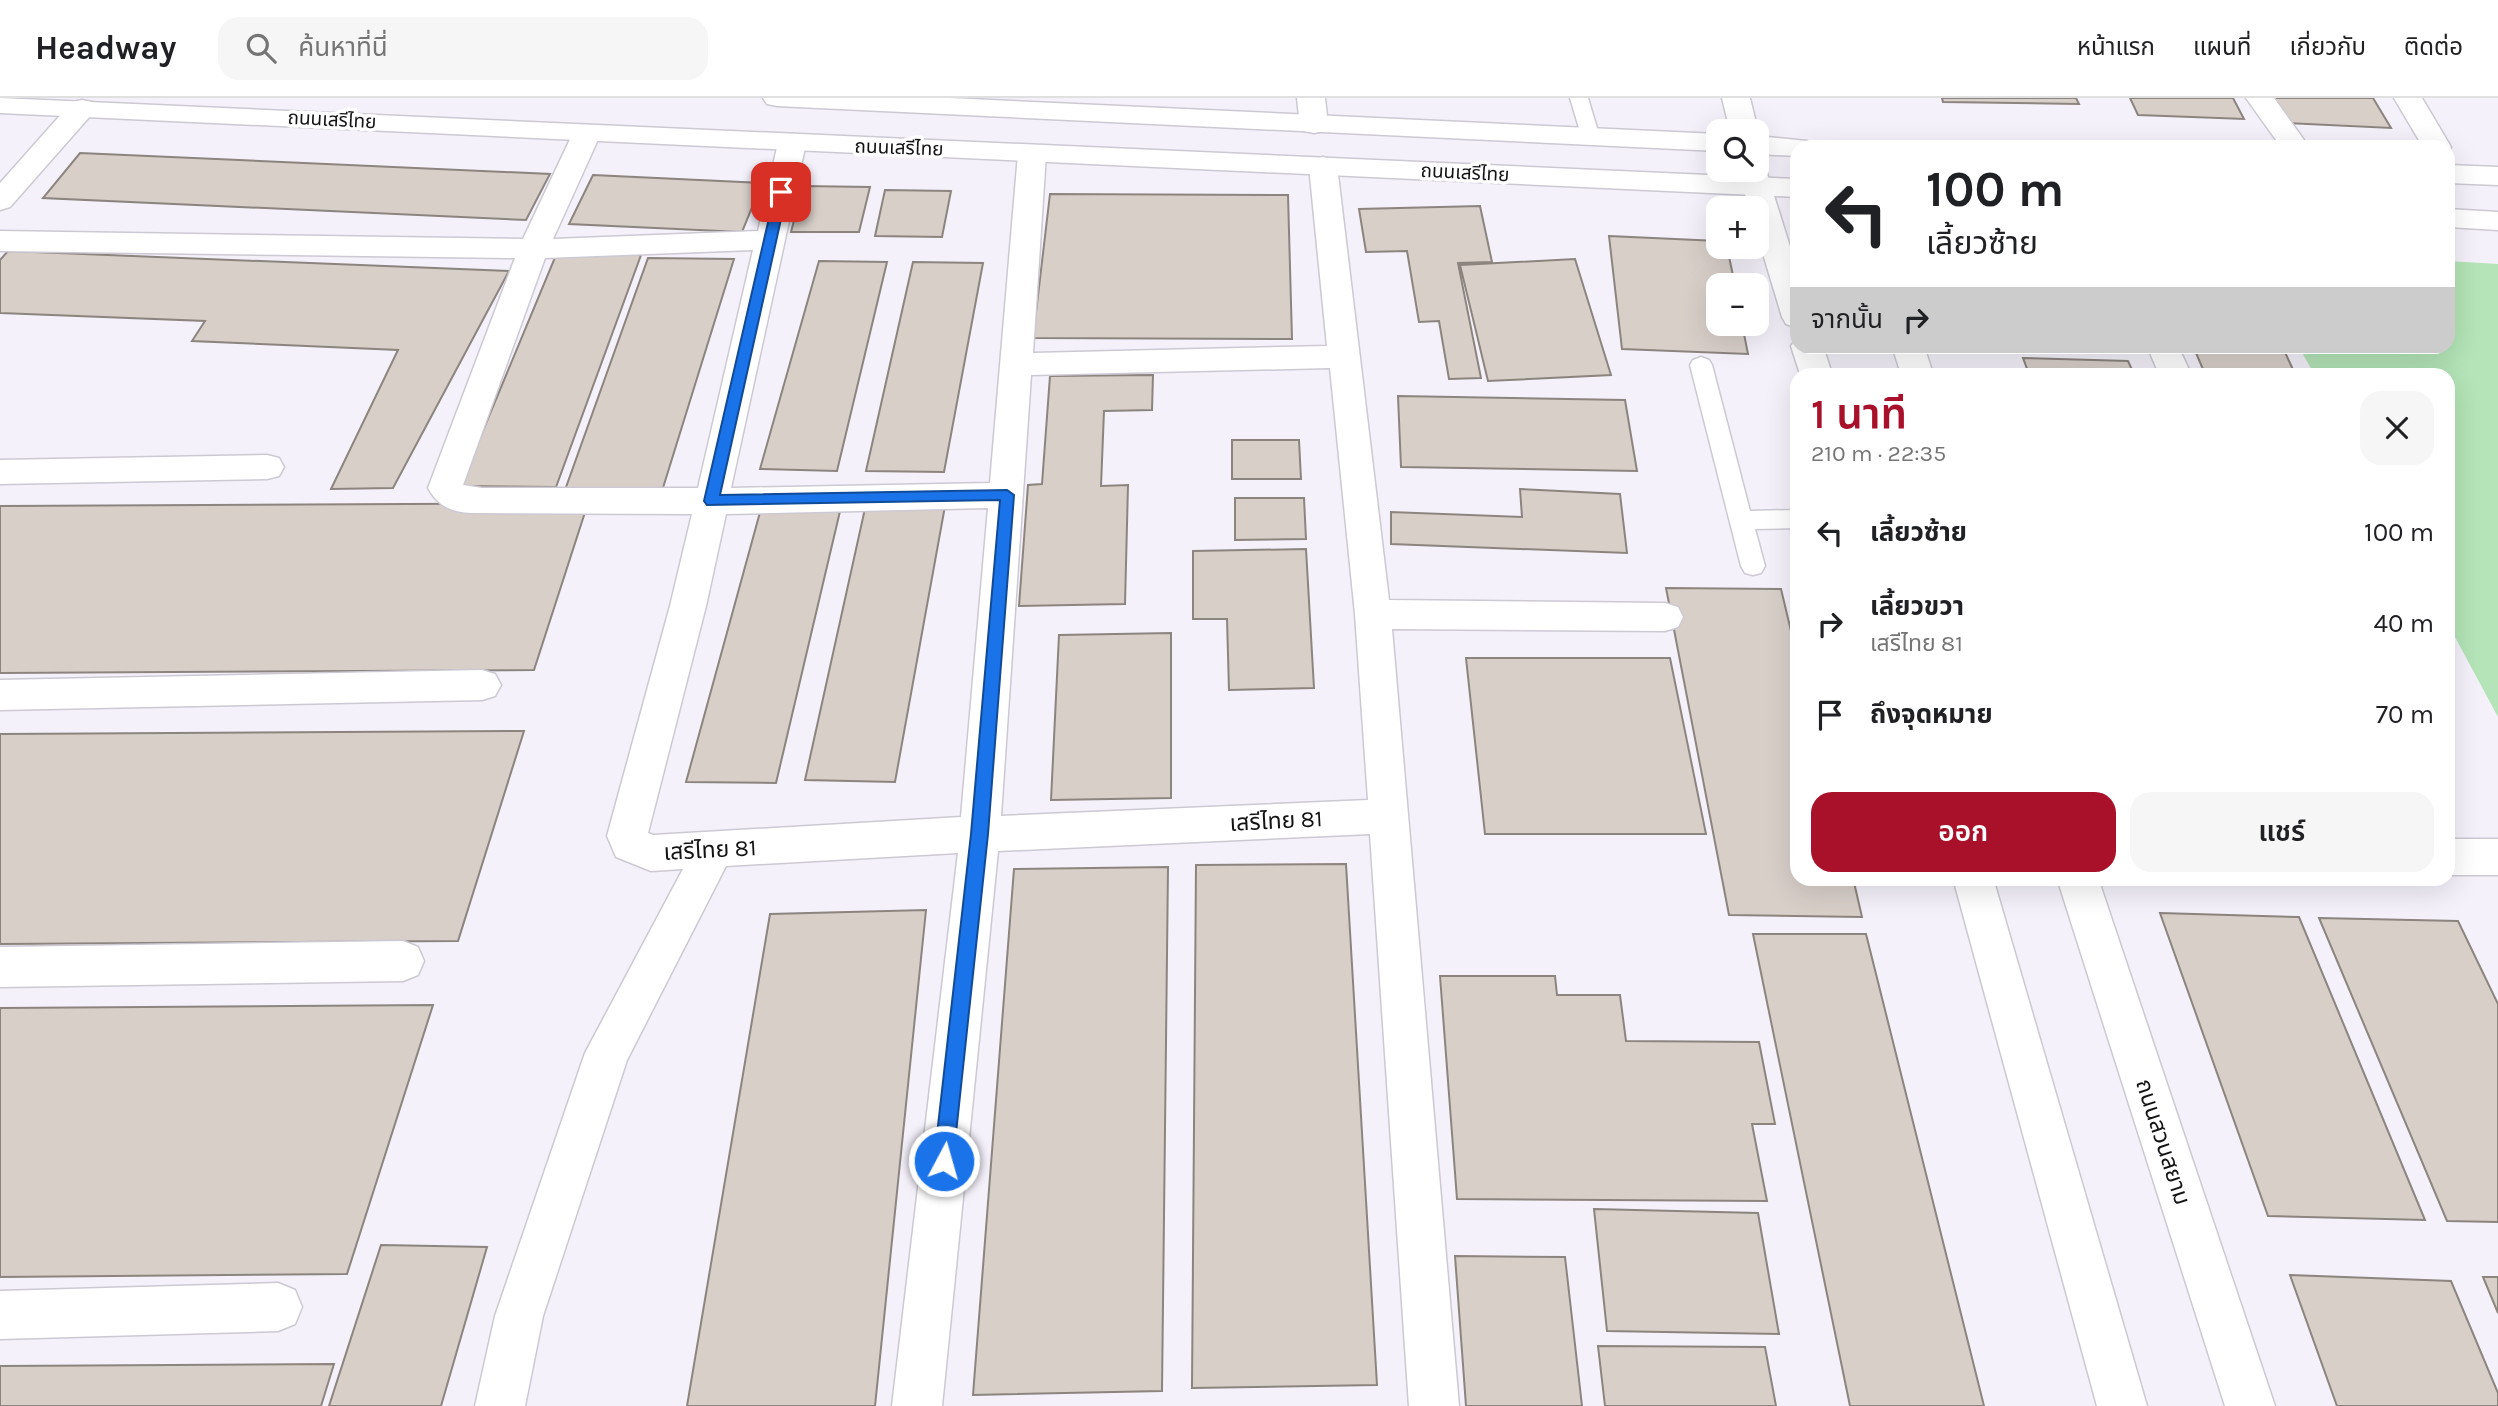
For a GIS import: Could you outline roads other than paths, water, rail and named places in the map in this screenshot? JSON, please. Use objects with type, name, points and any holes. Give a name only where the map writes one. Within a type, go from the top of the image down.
[{"type":"street","name":"ถนนเสรีไทย","points":[[777,98],[1037,105],[1314,125],[1706,143]]},
{"type":"street","points":[[1311,98],[1314,125]]},
{"type":"street","points":[[1736,98],[1741,119]]},
{"type":"street","points":[[2260,98],[2290,140]]},
{"type":"street","points":[[2408,98],[2433,140]]},
{"type":"street","name":"ถนนเสรีไทย","points":[[0,105],[1323,166],[1706,177]]},
{"type":"street","points":[[0,201],[82,108]]},
{"type":"street","points":[[587,133],[533,249],[445,488],[450,495],[457,499],[482,501],[712,501],[1007,495]]},
{"type":"street","name":"เสรีไทย 81","points":[[792,143],[688,606],[627,836],[636,849],[651,853],[980,834],[1387,816]]},
{"type":"street","points":[[1769,146],[1790,147]]},
{"type":"street","points":[[917,1406],[980,834],[1032,153]]},
{"type":"street","points":[[1323,166],[1373,614],[1434,1406]]},
{"type":"street","points":[[2455,172],[2498,176]]},
{"type":"street","points":[[1754,182],[1790,295]]},
{"type":"street","name":"ถนนเสรีไทย","points":[[1769,182],[1790,186]]},
{"type":"street","points":[[2455,218],[2498,221]]},
{"type":"street","points":[[0,241],[533,249],[771,240]]},
{"type":"street","points":[[1017,364],[1344,357]]},
{"type":"street","points":[[0,472],[267,467]]},
{"type":"street","points":[[1373,614],[1665,617]]},
{"type":"street","points":[[0,695],[482,685]]},
{"type":"street","points":[[500,1406],[519,1316],[607,1053],[714,850]]},
{"type":"street","points":[[1975,886],[2122,1406]]},
{"type":"street","name":"ถนนสวนสยาม","points":[[2080,886],[2250,1406]]},
{"type":"street","points":[[0,967],[404,961]]},
{"type":"street","points":[[0,1315],[278,1307]]},
{"type":"lane","points":[[1579,98],[1591,138]]},
{"type":"lane","points":[[1701,365],[1753,566]]},
{"type":"lane","points":[[1741,520],[1790,519]]}]
